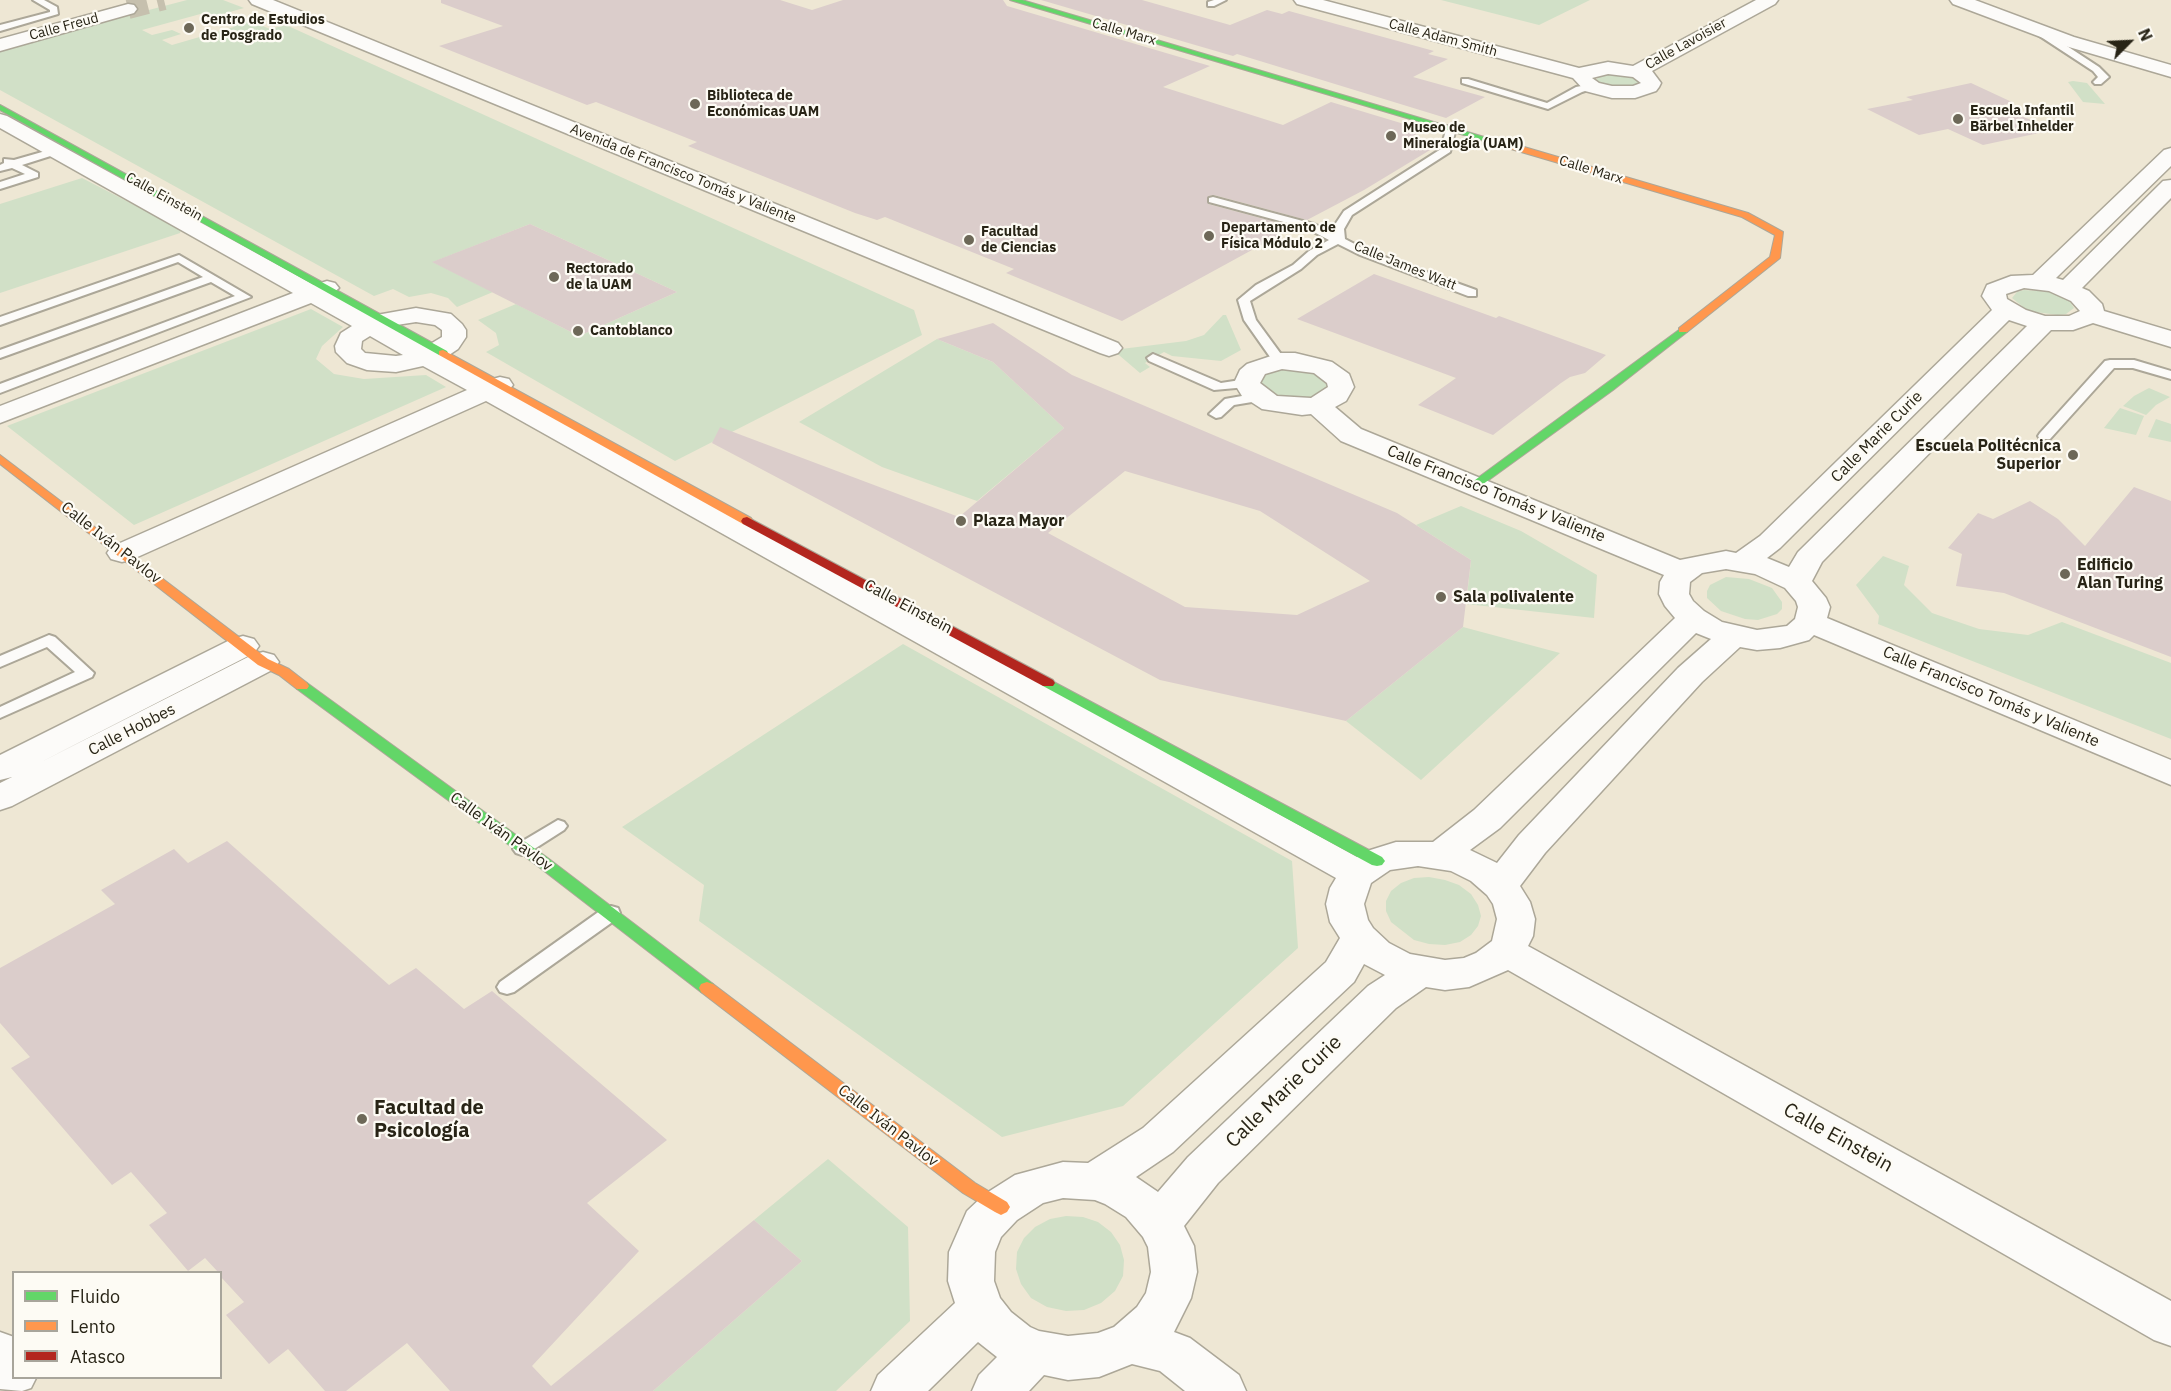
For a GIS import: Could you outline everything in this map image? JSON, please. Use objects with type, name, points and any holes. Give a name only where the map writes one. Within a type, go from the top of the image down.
[{"type":"street","name":"Avenida de Francisco Tomás y Valiente","points":[[258,0],[1109,348]]},
{"type":"street","name":"Calle Marx","points":[[1014,0],[1745,215],[1780,234],[1774,258],[1609,388],[1475,486]]},
{"type":"street","name":"Calle Adam Smith","points":[[1303,0],[1605,74]]},
{"type":"street","name":"Calle Adam Smith","points":[[1344,0],[1605,74]]},
{"type":"street","name":"Calle Lavoisier","points":[[1605,74],[1740,0]]},
{"type":"street","name":"Calle Lavoisier","points":[[1605,74],[1769,0]]},
{"type":"street","points":[[1959,0],[2034,29],[2107,53],[2171,69]]},
{"type":"street","name":"Calle Freud","points":[[0,45],[128,9]]},
{"type":"street","name":"Calle Einstein","points":[[0,107],[493,388],[1368,867]]},
{"type":"street","name":"Calle Einstein","points":[[0,120],[321,291]]},
{"type":"street","points":[[2039,282],[2171,154]]},
{"type":"street","points":[[2067,290],[2171,186]]},
{"type":"street","points":[[2091,315],[2093,309],[2089,302],[2067,290],[2039,282],[2011,283],[1995,290],[1994,296],[1997,303],[2006,310],[2044,323],[2073,323],[2091,315],[2171,339]]},
{"type":"street","points":[[0,415],[321,291]]},
{"type":"street","name":"Calle Marie Curie","points":[[1744,561],[1770,542],[2006,310]]},
{"type":"street","points":[[377,322],[416,315],[430,316],[450,324],[454,330],[454,337],[434,354]]},
{"type":"street","points":[[1796,582],[1809,558],[2044,323]]},
{"type":"street","points":[[1295,360],[1316,365],[1333,373],[1340,380],[1341,387],[1337,395],[1317,405],[1286,406],[1253,390],[1249,375],[1256,369],[1280,361],[1295,360]]},
{"type":"street","points":[[122,553],[493,388]]},
{"type":"street","name":"Calle Francisco Tomás y Valiente","points":[[1317,405],[1351,435],[1682,572]]},
{"type":"street","name":"Calle Iván Pavlov","points":[[0,459],[253,654],[284,672],[610,913],[969,1188],[1001,1207]]},
{"type":"street","points":[[1708,561],[1744,561],[1763,566],[1796,582],[1804,590],[1814,607],[1810,623],[1798,633],[1780,638],[1757,640],[1711,629],[1693,618],[1680,606],[1674,594],[1675,582],[1682,572],[1708,561]]},
{"type":"street","points":[[1440,855],[1487,819],[1693,618]]},
{"type":"street","name":"Calle Francisco Tomás y Valiente","points":[[1810,623],[2171,773]]},
{"type":"street","points":[[1500,885],[1540,835],[1690,675],[1733,636]]},
{"type":"street","name":"Calle Hobbes","points":[[0,769],[253,654]]},
{"type":"street","name":"Calle Hobbes","points":[[0,798],[253,654]]},
{"type":"street","points":[[1418,853],[1440,855],[1463,861],[1484,872],[1500,885],[1511,902],[1516,918],[1514,936],[1506,951],[1490,963],[1469,972],[1445,975],[1419,972],[1396,964],[1375,953],[1359,938],[1349,922],[1345,904],[1349,888],[1368,867],[1396,855],[1418,853]]},
{"type":"street","points":[[1095,1182],[1158,1140],[1332,980],[1340,972],[1359,938]]},
{"type":"street","name":"Calle Einstein","points":[[1506,951],[2171,1324]]},
{"type":"street","name":"Calle Marie Curie","points":[[1159,1223],[1203,1170],[1374,1005],[1419,972]]},
{"type":"street","points":[[1063,1180],[1095,1182],[1120,1191],[1142,1204],[1159,1223],[1171,1246],[1174,1272],[1168,1298],[1154,1322],[1131,1342],[1099,1355],[1068,1358],[1035,1352],[1006,1337],[994,1327],[980,1309],[971,1281],[972,1252],[983,1226],[1001,1207],[1031,1188],[1063,1180]]},
{"type":"street","points":[[895,1391],[980,1309]]},
{"type":"street","points":[[1131,1342],[1173,1353],[1222,1391]]},
{"type":"street","points":[[996,1391],[1035,1352]]},
{"type":"street","points":[[0,1354],[12,1369]]},
{"type":"lane","points":[[2,26],[54,14],[54,9],[37,0]]},
{"type":"lane","points":[[1211,4],[1222,0]]},
{"type":"lane","points":[[2034,29],[2090,64],[2104,77],[2098,82]]},
{"type":"lane","points":[[2090,64],[2092,57],[2107,53]]},
{"type":"lane","points":[[1466,81],[1548,106],[1605,74]]},
{"type":"lane","name":"Calle James Watt","points":[[1339,239],[1338,229],[1348,213],[1446,150],[1451,128]]},
{"type":"lane","points":[[0,168],[56,151]]},
{"type":"lane","points":[[0,156],[34,175],[0,186]]},
{"type":"lane","name":"Calle James Watt","points":[[1213,200],[1310,226],[1364,253],[1472,293]]},
{"type":"lane","name":"Calle James Watt","points":[[1280,361],[1250,320],[1244,300],[1297,267],[1313,253],[1339,239]]},
{"type":"lane","points":[[0,321],[179,258],[271,311]]},
{"type":"lane","points":[[0,354],[212,278]]},
{"type":"lane","points":[[0,389],[245,297]]},
{"type":"lane","points":[[1153,358],[1219,387],[1253,390]]},
{"type":"lane","points":[[2045,436],[2110,364],[2134,364],[2171,375]]},
{"type":"lane","points":[[1216,414],[1230,402],[1253,390]]},
{"type":"lane","points":[[0,662],[49,640],[86,672],[0,713]]},
{"type":"lane","points":[[522,849],[558,826]]},
{"type":"lane","points":[[507,987],[610,913]]},
{"type":"green space","points":[[187,0],[223,0],[244,8],[212,17],[204,13],[142,30],[152,35],[172,30],[181,34],[162,40],[172,45],[234,27],[227,23],[243,18],[270,29],[286,25],[914,310],[922,335],[675,461],[486,352],[499,345],[496,333],[478,320],[516,304],[579,336],[677,292],[530,224],[433,262],[493,292],[457,307],[448,298],[431,293],[409,297],[393,289],[374,296],[0,90],[0,49]]},
{"type":"green space","points":[[1441,0],[1590,0],[1539,25]]},
{"type":"green space","points":[[1602,73],[1633,76],[1639,83],[1631,87],[1603,85],[1596,80]]},
{"type":"green space","points":[[2068,82],[2087,83],[2105,104],[2083,102]]},
{"type":"green space","points":[[82,178],[181,229],[180,233],[0,293],[0,204]]},
{"type":"green space","points":[[2024,290],[2052,292],[2069,300],[2074,308],[2066,314],[2058,315],[2028,311],[2012,298],[2017,292]]},
{"type":"green space","points":[[311,309],[343,327],[322,346],[316,359],[334,374],[364,379],[426,375],[446,387],[134,525],[7,426]]},
{"type":"green space","points":[[1223,315],[1226,315],[1241,350],[1221,361],[1172,356],[1164,352],[1145,363],[1150,367],[1140,373],[1113,350],[1186,341],[1204,335]]},
{"type":"green space","points":[[937,339],[993,362],[1064,428],[977,501],[882,467],[799,422]]},
{"type":"green space","points":[[1278,368],[1311,370],[1326,380],[1328,387],[1324,393],[1307,400],[1284,400],[1260,387],[1259,381],[1262,376]]},
{"type":"green space","points":[[2149,388],[2170,397],[2156,405],[2146,415],[2123,406],[2134,396]]},
{"type":"green space","points":[[2120,408],[2144,416],[2136,435],[2104,428]]},
{"type":"green space","points":[[2156,419],[2171,424],[2171,442],[2148,437]]},
{"type":"green space","points":[[1461,506],[1521,531],[1597,575],[1594,618],[1466,604],[1471,560],[1416,525]]},
{"type":"green space","points":[[1883,556],[1909,566],[1904,585],[1932,613],[1979,629],[2028,635],[2062,622],[2171,663],[2171,739],[1878,624],[1879,616],[1856,585]]},
{"type":"green space","points":[[1726,577],[1749,579],[1772,588],[1782,602],[1782,609],[1777,614],[1758,620],[1745,619],[1721,611],[1707,598],[1707,591],[1710,585]]},
{"type":"green space","points":[[1463,627],[1560,653],[1421,780],[1346,721]]},
{"type":"green space","points":[[903,644],[1292,861],[1298,948],[1123,1106],[1002,1137],[699,921],[704,885],[622,827]]},
{"type":"green space","points":[[1429,877],[1459,885],[1471,894],[1478,905],[1481,916],[1478,926],[1471,935],[1460,942],[1445,945],[1414,940],[1391,922],[1386,911],[1386,901],[1391,891],[1401,883],[1414,878]]},
{"type":"green space","points":[[828,1159],[908,1227],[910,1321],[836,1391],[653,1391],[802,1261],[754,1220]]},
{"type":"green space","points":[[1066,1216],[1083,1217],[1098,1222],[1111,1232],[1120,1245],[1124,1260],[1123,1276],[1115,1291],[1101,1303],[1084,1310],[1066,1311],[1047,1307],[1031,1298],[1021,1284],[1016,1269],[1017,1252],[1024,1238],[1035,1227],[1050,1219]]},
{"type":"building","points":[[441,0],[780,0],[812,10],[843,0],[1003,0],[1007,6],[1210,66],[1163,87],[1283,125],[1331,102],[1424,130],[1413,136],[1440,144],[1364,190],[1307,220],[1214,195],[1208,196],[1208,204],[1294,227],[1122,321],[1006,273],[1014,269],[885,217],[877,220],[855,213],[688,146],[697,142],[596,102],[587,105],[439,46],[503,26],[441,3]]},
{"type":"building","points":[[1041,0],[1142,0],[1230,25],[1267,10],[1282,14],[1289,11],[1434,51],[1428,54],[1448,59],[1413,77],[1485,97],[1446,118],[1237,54],[1233,56]]},
{"type":"building","name":"Escuela Infantil Bärbel Inhelder","points":[[1971,83],[2014,103],[1999,106],[2053,130],[1983,145],[1948,129],[1919,135],[1867,109],[1913,100],[1906,97]]},
{"type":"building","name":"Rectorado de la UAM","points":[[530,224],[677,292],[579,336],[432,262]]},
{"type":"building","points":[[1374,274],[1606,355],[1585,373],[1570,377],[1561,383],[1493,435],[1418,405],[1456,378],[1297,319]]},
{"type":"building","name":"Plaza Mayor","points":[[993,323],[1072,375],[1397,513],[1471,560],[1463,627],[1346,721],[1160,680],[712,443],[720,427],[959,517],[1064,428],[993,362],[937,339]],"holes":[[[1125,471],[1260,511],[1370,581],[1297,615],[1185,607],[1048,533]]]},
{"type":"building","name":"Edificio Alan Turing","points":[[2134,487],[2171,501],[2171,657],[2004,593],[1956,586],[1962,554],[1948,548],[1978,513],[1993,519],[2030,501],[2058,519],[2085,546]]},
{"type":"building","name":"Facultad de Psicología","points":[[227,841],[389,985],[416,968],[464,1009],[492,991],[667,1140],[587,1203],[639,1251],[532,1366],[551,1386],[754,1220],[802,1261],[653,1391],[450,1391],[407,1343],[346,1391],[325,1391],[288,1349],[269,1364],[226,1315],[244,1302],[222,1278],[222,1271],[217,1271],[205,1258],[188,1271],[149,1225],[167,1213],[131,1172],[112,1185],[11,1068],[30,1057],[0,1023],[0,968],[115,904],[101,890],[174,849],[188,863]]},
{"type":"tunnel","points":[[128,9],[164,0]]},
{"type":"traffic: fast","points":[[1014,0],[1514,147]]},
{"type":"traffic: fast","points":[[0,107],[443,353]]},
{"type":"traffic: fast","points":[[1475,485],[1609,388],[1683,330]]},
{"type":"traffic: fast","points":[[1048,683],[1377,861]]},
{"type":"traffic: fast","points":[[302,686],[544,863],[707,988]]},
{"type":"traffic: slow","points":[[1514,147],[1745,215],[1780,234],[1775,258],[1683,330]]},
{"type":"traffic: slow","points":[[443,353],[747,521]]},
{"type":"traffic: slow","points":[[0,458],[263,662],[284,672],[302,686]]},
{"type":"traffic: slow","points":[[707,988],[969,1188],[1001,1207]]},
{"type":"traffic: jam","points":[[747,521],[1048,683]]},
{"type":"place","name":"Centro de Estudios de Posgrado","points":[[189,28]]},
{"type":"place","name":"Biblioteca de Económicas UAM","points":[[695,104]]},
{"type":"place","name":"Escuela Infantil Bärbel Inhelder","points":[[1958,119]]},
{"type":"place","name":"Museo de Mineralogía (UAM)","points":[[1391,136]]},
{"type":"place","name":"Departamento de Física Módulo 2","points":[[1209,236]]},
{"type":"place","name":"Facultad de Ciencias","points":[[969,240]]},
{"type":"place","name":"Rectorado de la UAM","points":[[554,277]]},
{"type":"place","name":"Cantoblanco","points":[[578,331]]},
{"type":"place","name":"Escuela Politécnica Superior","points":[[2073,455]]},
{"type":"place","name":"Plaza Mayor","points":[[961,521]]},
{"type":"place","name":"Edificio Alan Turing","points":[[2065,574]]},
{"type":"place","name":"Sala polivalente","points":[[1441,597]]},
{"type":"place","name":"Facultad de Psicología","points":[[362,1119]]}]
